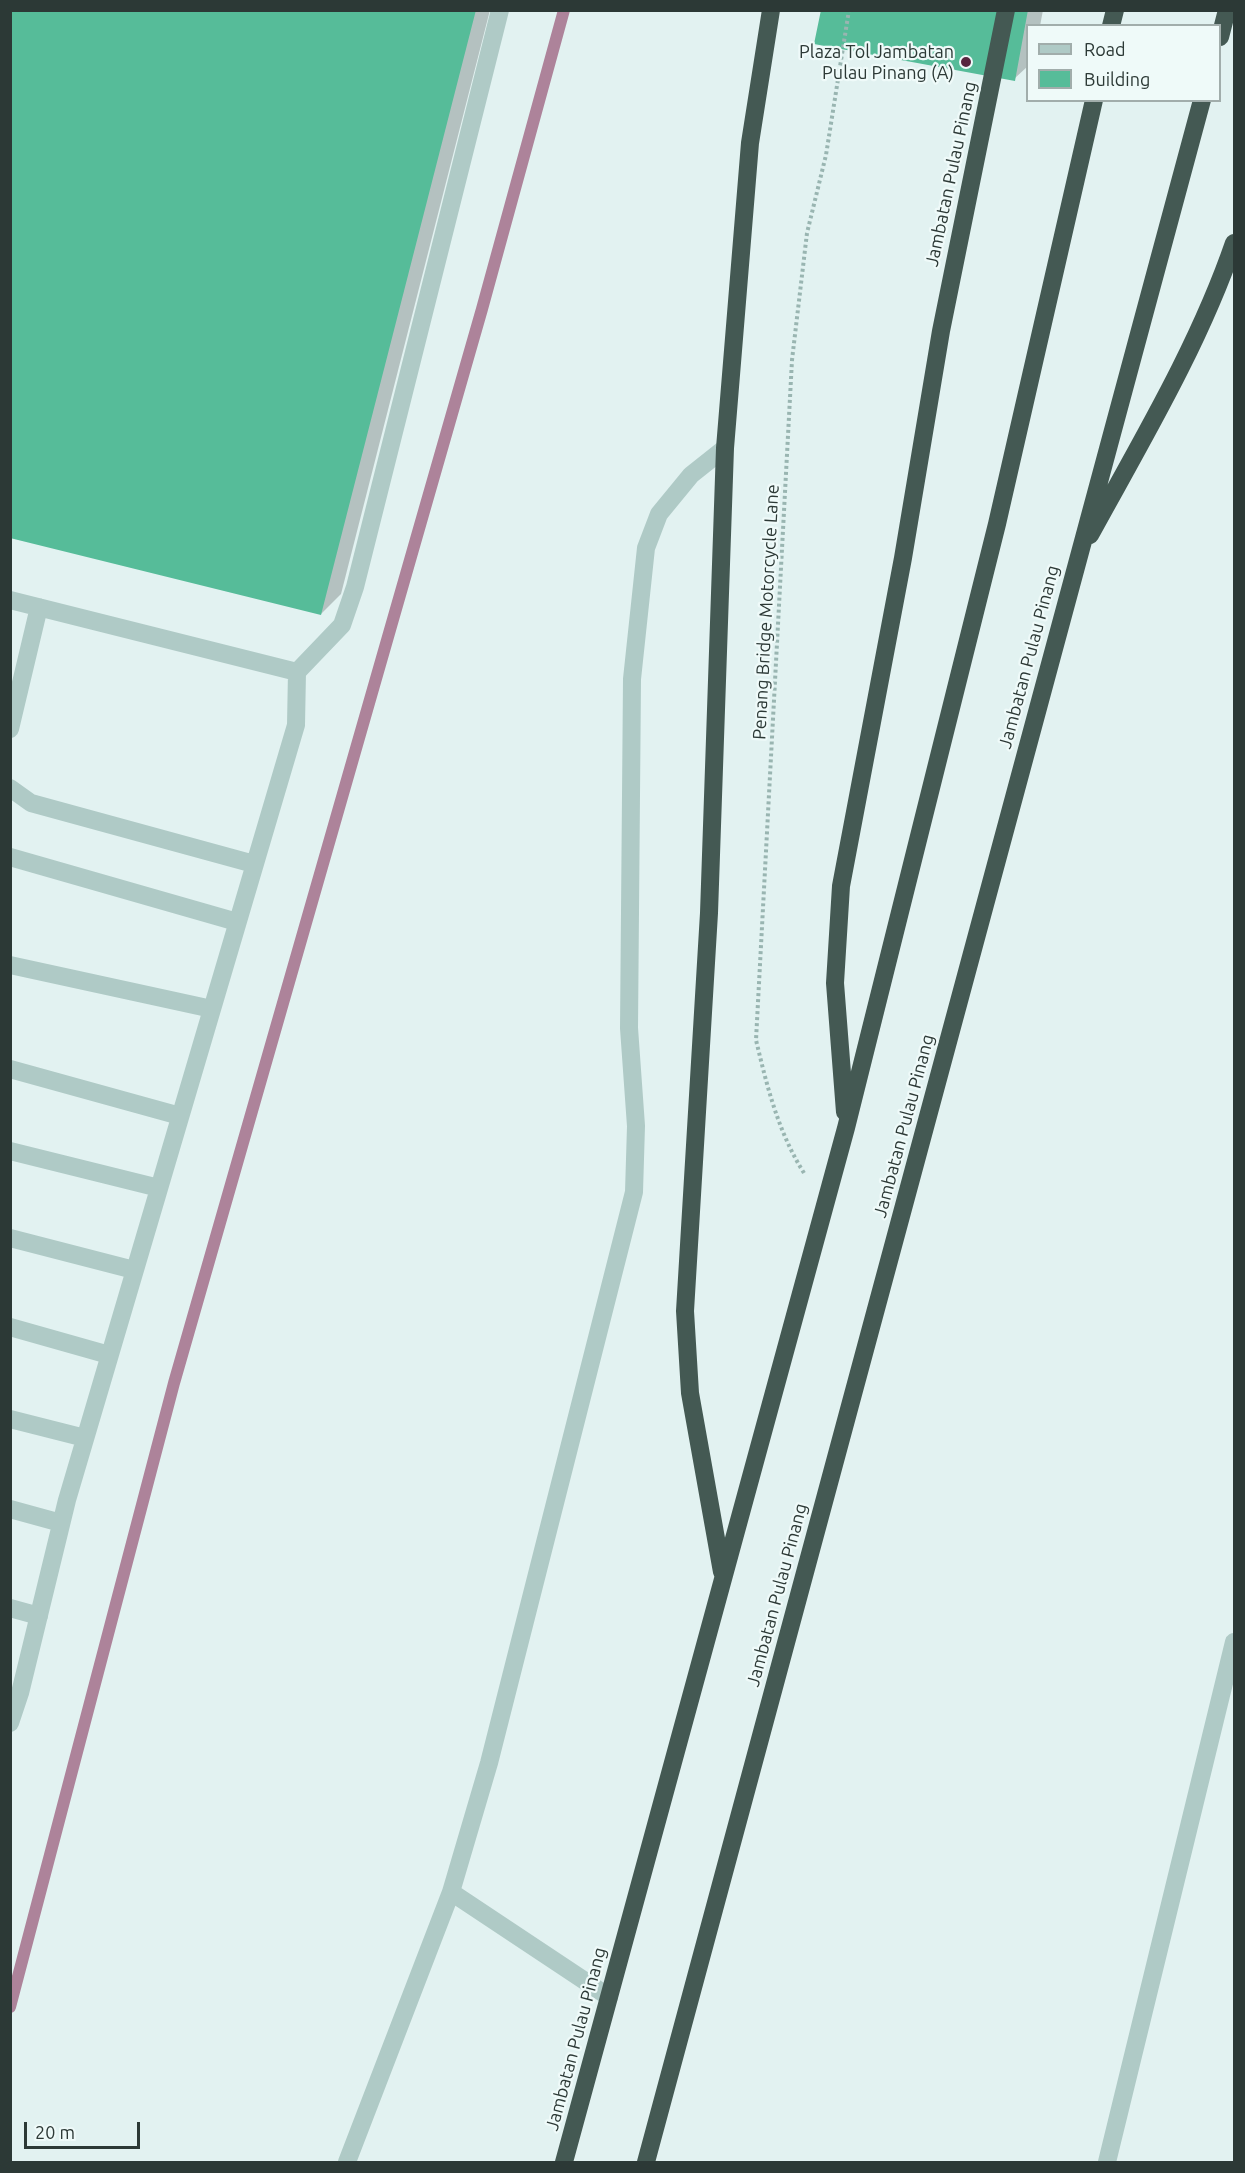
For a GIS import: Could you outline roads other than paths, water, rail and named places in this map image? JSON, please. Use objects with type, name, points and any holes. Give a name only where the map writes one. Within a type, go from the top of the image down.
[{"type":"highway","points":[[723,1580],[690,1392],[685,1311],[709,914],[725,448],[750,143],[771,10]]},
{"type":"highway","name":"Jambatan Pulau Pinang","points":[[846,1128],[835,983],[841,886],[903,558],[941,331],[1006,10]]},
{"type":"highway","points":[[1221,34],[1227,10]]},
{"type":"highway","name":"Jambatan Pulau Pinang","points":[[564,2163],[823,1204],[846,1128],[997,524],[1094,102]]},
{"type":"highway","name":"Jambatan Pulau Pinang","points":[[646,2163],[1075,562],[1201,102]]},
{"type":"highway","points":[[1075,562],[1174,380],[1221,283],[1234,243]]},
{"type":"lane","points":[[10,1723],[85,1438],[296,725],[297,672],[342,625],[355,587],[500,10]]},
{"type":"lane","points":[[346,2163],[451,1892],[489,1763],[634,1192],[636,1126],[629,1028],[632,679],[646,548],[659,514],[691,475],[725,448]]},
{"type":"lane","points":[[10,600],[297,672]]},
{"type":"lane","points":[[10,729],[39,607]]},
{"type":"lane","points":[[10,788],[31,803],[254,864]]},
{"type":"lane","points":[[10,857],[237,922]]},
{"type":"lane","points":[[10,965],[212,1009]]},
{"type":"lane","points":[[10,1069],[180,1116]]},
{"type":"lane","points":[[10,1151],[159,1188]]},
{"type":"lane","points":[[10,1238],[134,1270]]},
{"type":"lane","points":[[10,1327],[109,1355]]},
{"type":"lane","points":[[10,1419],[85,1438]]},
{"type":"lane","points":[[10,1509],[61,1523]]},
{"type":"lane","points":[[10,1608],[39,1616]]},
{"type":"lane","points":[[1107,2163],[1234,1642]]},
{"type":"lane","points":[[451,1892],[609,1997]]},
{"type":"waterway","points":[[10,2007],[174,1383],[482,309],[564,10]]},
{"type":"place","name":"Plaza Tol Jambatan Pulau Pinang (A)","points":[[966,62]]}]
